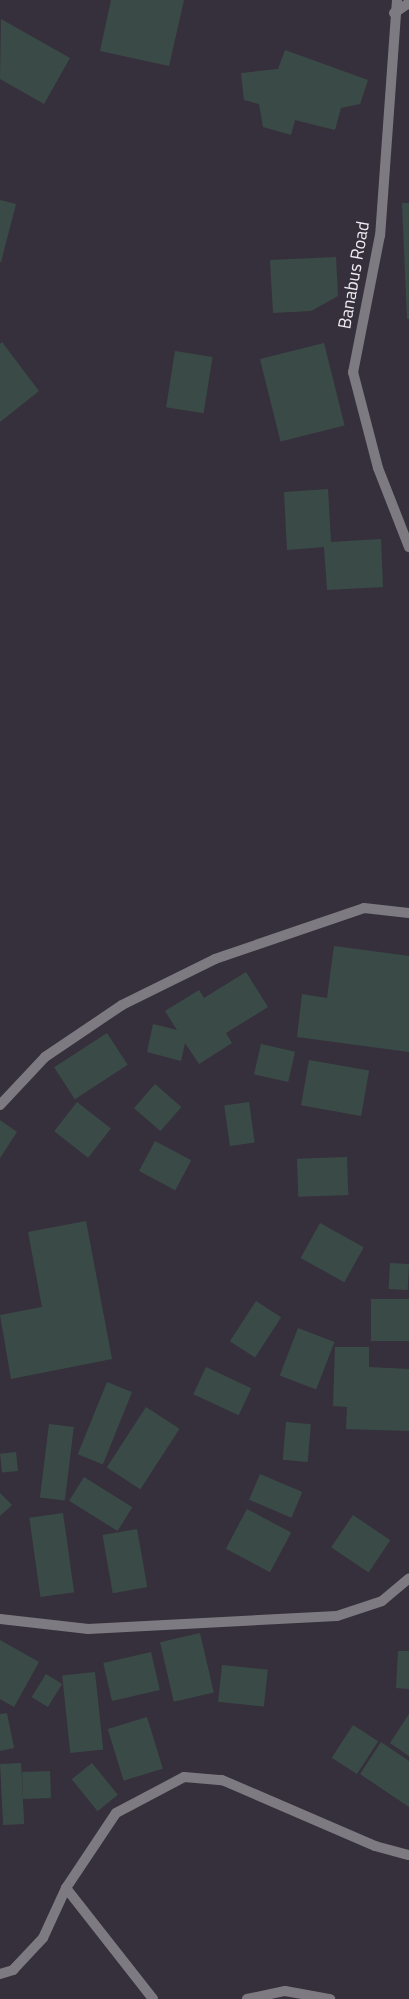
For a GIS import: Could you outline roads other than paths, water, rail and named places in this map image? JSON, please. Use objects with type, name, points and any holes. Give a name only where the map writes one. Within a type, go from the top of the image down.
[{"type":"street","name":"Banabus Road","points":[[396,0],[380,235],[354,372],[378,468],[409,547]]},
{"type":"street","points":[[394,13],[409,3]]},
{"type":"street","points":[[0,1105],[45,1057],[122,1004],[215,959],[364,908],[409,913]]},
{"type":"street","points":[[0,1619],[88,1629],[337,1616],[382,1601],[409,1578]]},
{"type":"street","points":[[0,1974],[13,1970],[43,1938],[66,1888],[116,1813],[184,1777],[222,1780],[376,1846],[409,1855]]},
{"type":"street","points":[[66,1888],[153,1999]]},
{"type":"street","points":[[247,1999],[285,1991],[330,1999]]}]
